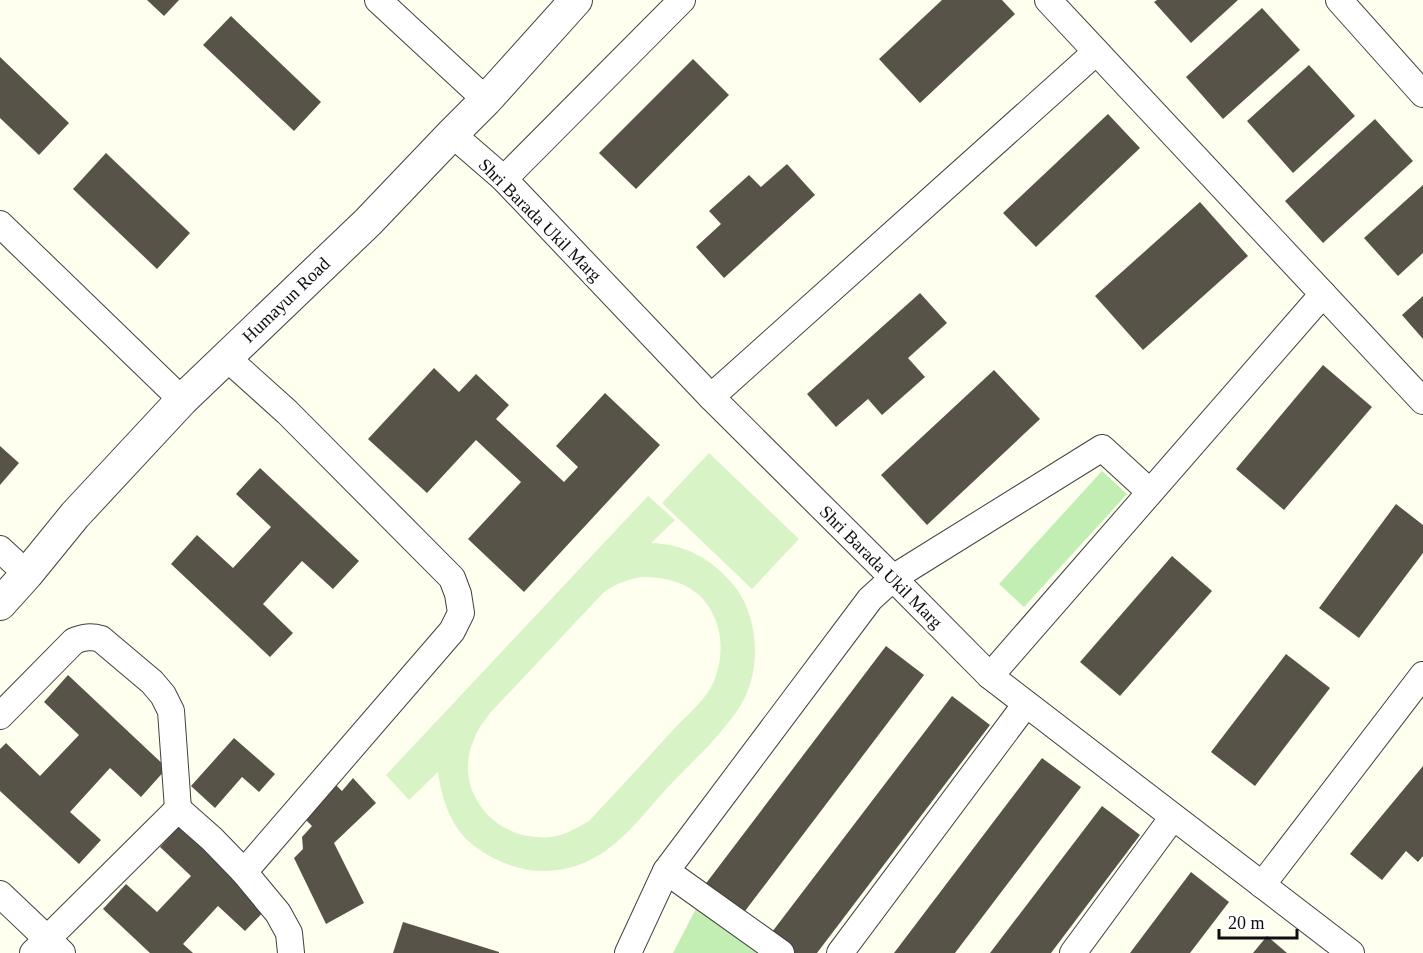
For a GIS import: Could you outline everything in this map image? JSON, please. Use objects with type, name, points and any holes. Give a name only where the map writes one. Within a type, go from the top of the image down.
[{"type":"street","points":[[378,0],[486,100]]},
{"type":"street","name":"Humayun Road","points":[[0,604],[75,515],[182,400],[368,222],[486,100],[576,0]]},
{"type":"street","points":[[504,179],[682,0]]},
{"type":"street","points":[[1048,0],[1423,401]]},
{"type":"street","points":[[1339,0],[1423,94]]},
{"type":"street","points":[[711,397],[1096,52]]},
{"type":"street","name":"Shri Barada Ukil Marg","points":[[452,134],[504,179],[711,397],[990,676],[1351,953]]},
{"type":"street","points":[[0,224],[182,400]]},
{"type":"street","points":[[990,676],[1323,294]]},
{"type":"street","points":[[226,358],[257,383],[287,412],[452,578],[458,594],[461,613],[452,632],[244,872]]},
{"type":"street","points":[[628,953],[666,871],[870,599],[893,578],[1102,448],[1150,492]]},
{"type":"street","points":[[0,549],[27,574]]},
{"type":"street","points":[[0,716],[74,641],[92,636],[101,639],[152,682],[163,695],[171,711],[178,809],[212,839],[279,913],[289,933],[291,953]]},
{"type":"street","points":[[1262,885],[1423,675]]},
{"type":"street","points":[[840,953],[1026,704]]},
{"type":"street","points":[[0,894],[47,948],[178,809]]},
{"type":"street","points":[[1073,953],[1173,817]]},
{"type":"street","points":[[666,871],[781,953]]},
{"type":"green space","points":[[709,453],[799,539],[752,589],[662,503]]},
{"type":"green space","points":[[1102,471],[1127,494],[1024,607],[999,584]]},
{"type":"green space","points":[[648,496],[675,520],[651,543],[674,546],[695,553],[722,573],[740,594],[747,609],[755,643],[755,660],[747,694],[714,740],[631,828],[612,846],[590,860],[576,866],[549,871],[535,871],[509,865],[481,850],[459,831],[446,806],[438,772],[409,800],[386,775]],"holes":[[[651,577],[670,580],[688,587],[703,599],[714,616],[721,653],[711,688],[589,821],[566,833],[546,837],[528,836],[498,824],[477,801],[468,771],[469,755],[480,728],[491,712],[603,593],[626,581]]]},
{"type":"green space","points":[[700,901],[773,953],[673,953]]},
{"type":"building","points":[[147,0],[179,0],[164,16]]},
{"type":"building","points":[[942,0],[1002,0],[1015,14],[920,103],[879,59]]},
{"type":"building","points":[[1157,0],[1238,0],[1191,43],[1154,2]]},
{"type":"building","points":[[1262,8],[1300,50],[1223,119],[1186,77]]},
{"type":"building","points":[[231,16],[321,102],[294,131],[203,45]]},
{"type":"building","points":[[0,57],[69,123],[39,155],[0,118]]},
{"type":"building","points":[[693,59],[729,95],[636,189],[599,153]]},
{"type":"building","points":[[1309,65],[1355,116],[1293,173],[1247,121]]},
{"type":"building","points":[[1108,114],[1140,148],[1036,247],[1003,213]]},
{"type":"building","points":[[1375,119],[1413,161],[1323,243],[1285,201]]},
{"type":"building","points":[[106,153],[190,233],[157,269],[73,189]]},
{"type":"building","points":[[787,164],[815,195],[724,278],[696,247],[721,224],[709,211],[749,175],[761,187]]},
{"type":"building","points":[[1423,185],[1423,253],[1398,276],[1364,238]]},
{"type":"building","points":[[1200,202],[1248,256],[1143,350],[1095,296]]},
{"type":"building","points":[[920,293],[947,323],[908,358],[925,377],[882,415],[868,399],[836,427],[807,394]]},
{"type":"building","points":[[1423,296],[1423,339],[1402,315]]},
{"type":"building","points":[[1323,365],[1372,407],[1284,510],[1236,469]]},
{"type":"building","points":[[434,368],[459,392],[476,374],[509,405],[496,419],[564,482],[578,467],[556,446],[605,393],[660,445],[524,592],[468,539],[521,482],[476,440],[427,493],[368,439]]},
{"type":"building","points":[[994,370],[1040,419],[927,525],[881,475]]},
{"type":"building","points":[[0,446],[19,463],[0,485]]},
{"type":"building","points":[[260,468],[359,561],[333,589],[302,561],[263,604],[293,633],[270,657],[171,564],[197,535],[233,568],[271,527],[236,494]]},
{"type":"building","points":[[1396,504],[1423,525],[1423,553],[1359,638],[1319,608]]},
{"type":"building","points":[[1172,556],[1212,591],[1120,696],[1080,662]]},
{"type":"building","points":[[886,646],[924,675],[742,915],[704,886]]},
{"type":"building","points":[[1286,654],[1330,688],[1255,786],[1211,752]]},
{"type":"building","points":[[68,675],[167,768],[141,797],[110,768],[70,812],[101,840],[79,864],[0,791],[0,749],[6,743],[40,776],[79,735],[44,702]]},
{"type":"building","points":[[952,696],[990,725],[817,953],[792,953],[769,936]]},
{"type":"building","points":[[234,738],[275,774],[259,792],[242,777],[215,808],[191,786]]},
{"type":"building","points":[[1042,758],[1081,787],[955,953],[894,953]]},
{"type":"building","points":[[1423,766],[1423,856],[1418,862],[1406,851],[1382,880],[1350,854]]},
{"type":"building","points":[[353,778],[376,803],[334,843],[364,903],[326,924],[294,858],[303,849],[302,837],[312,826],[306,820],[336,785],[342,791]]},
{"type":"building","points":[[1102,806],[1140,835],[1051,953],[990,953]]},
{"type":"building","points":[[181,824],[269,906],[245,931],[218,906],[183,944],[193,953],[150,953],[103,909],[126,884],[157,912],[191,876],[160,847]]},
{"type":"building","points":[[1191,872],[1229,902],[1190,953],[1130,953]]},
{"type":"building","points":[[403,922],[499,952],[499,953],[393,953]]},
{"type":"building","points":[[1267,936],[1287,953],[1253,953]]}]
